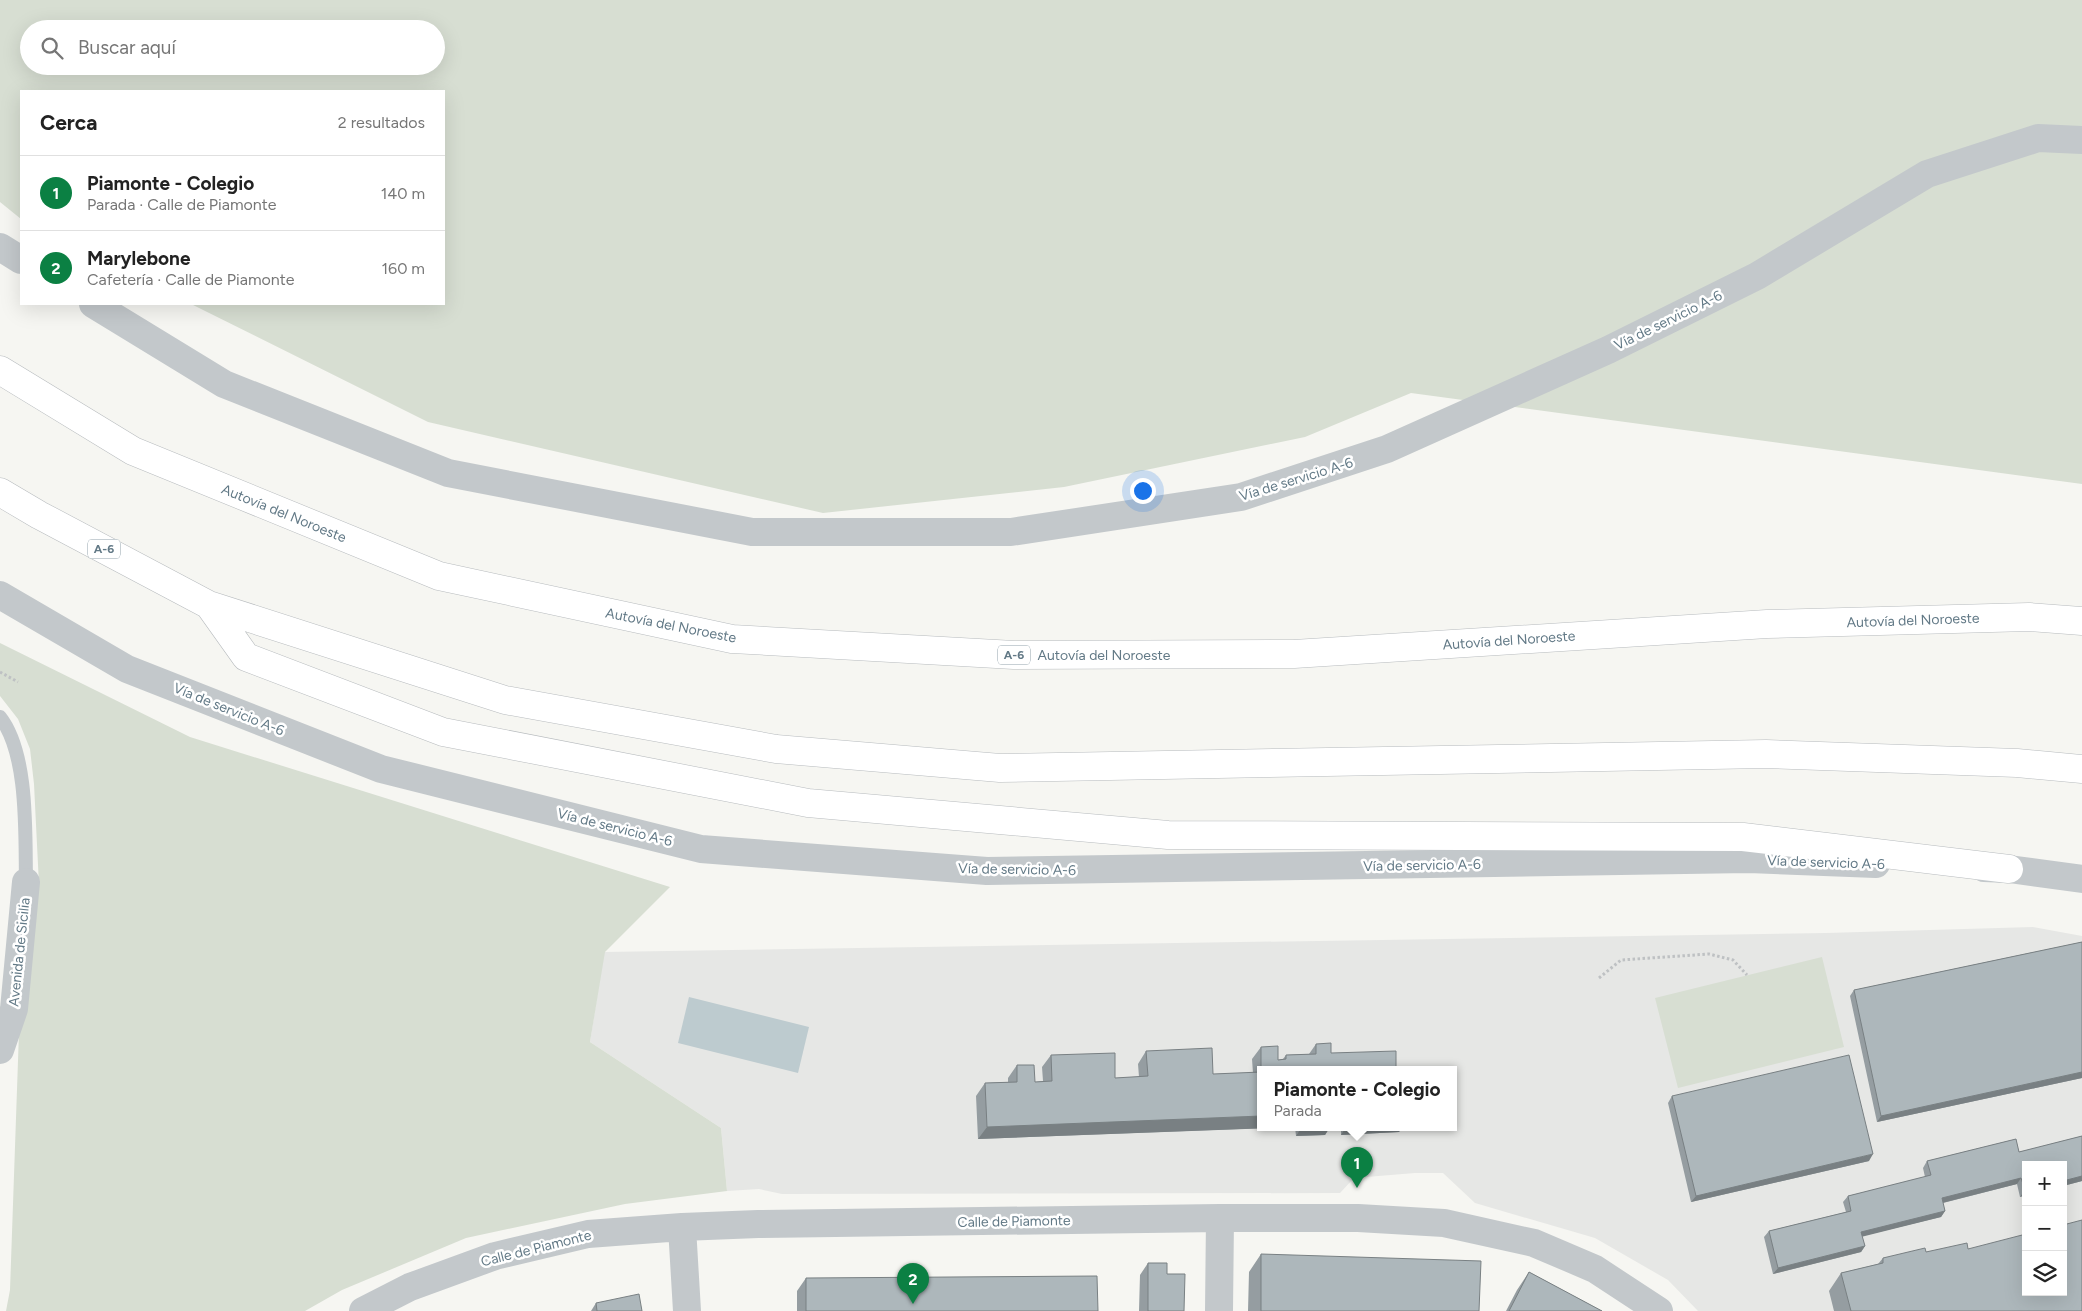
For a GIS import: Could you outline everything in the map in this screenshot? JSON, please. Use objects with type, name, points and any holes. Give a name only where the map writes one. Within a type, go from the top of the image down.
[{"type":"highway","name":"Autovía del Noroeste","points":[[0,370],[133,451],[439,576],[732,639],[1014,655],[1294,654],[1767,624],[2029,617],[2082,621]]},
{"type":"highway","name":"A-6","points":[[0,492],[39,515],[209,605],[505,700],[786,750],[1000,768],[1766,754],[2017,763],[2082,769]]},
{"type":"highway","points":[[209,605],[246,657],[443,732],[808,803],[1168,835],[1743,837],[2009,869]]},
{"type":"street","name":"Vía de servicio A-6","points":[[95,305],[224,384],[448,473],[752,532],[1011,532],[1241,497],[1388,449],[1608,350],[1757,276],[1927,174],[2038,138],[2082,140]]},
{"type":"street","points":[[0,247],[20,259]]},
{"type":"street","name":"Vía de servicio A-6","points":[[0,595],[127,669],[381,769],[701,849],[987,871],[1749,859],[2009,869],[2082,879]]},
{"type":"street","name":"Avenida de Sicilia","points":[[0,1050],[14,1009],[26,882]]},
{"type":"street","points":[[1218,1311],[1220,1218]]},
{"type":"street","name":"Calle de Piamonte","points":[[363,1311],[410,1287],[495,1256],[588,1234],[682,1227],[808,1223],[1220,1218],[1358,1218],[1453,1225],[1534,1242],[1595,1269],[1659,1311]]},
{"type":"street","points":[[682,1227],[687,1311]]},
{"type":"lane","points":[[0,717],[6,725],[20,765],[24,803],[26,882]]},
{"type":"path","points":[[0,672],[18,682]]},
{"type":"path","points":[[1599,978],[1621,960],[1709,954],[1733,960],[1747,976]]},
{"type":"shaded area","points":[[0,0],[2082,0],[2082,484],[1411,393],[1305,437],[1064,487],[823,513],[428,422],[193,305],[445,305],[445,90],[20,90],[20,218],[0,202]]},
{"type":"shaded area","points":[[0,643],[190,737],[670,887],[605,952],[590,1042],[721,1128],[727,1191],[625,1204],[466,1238],[342,1290],[305,1311],[6,1311],[10,1290],[19,1032],[39,885],[34,784],[30,749],[18,719],[0,696]]},
{"type":"shaded area","points":[[2033,927],[2082,936],[2082,1311],[1698,1311],[1668,1280],[1595,1238],[1475,1203],[1443,1173],[1415,1173],[1354,1178],[1340,1193],[782,1194],[759,1189],[727,1191],[721,1128],[590,1042],[604,952],[1826,933]]},
{"type":"shaded area","points":[[1822,957],[1844,1047],[1678,1088],[1655,998]]},
{"type":"shaded area","points":[[689,997],[809,1027],[798,1073],[678,1043]]},
{"type":"building","points":[[2082,942],[2082,1072],[1881,1116],[1854,990]]},
{"type":"building","points":[[1331,1043],[1331,1053],[1396,1051],[1396,1066],[1261,1066],[1261,1047],[1278,1046],[1278,1060],[1286,1059],[1286,1055],[1316,1054],[1316,1044]]},
{"type":"building","points":[[1212,1048],[1213,1074],[1257,1072],[1257,1116],[987,1127],[985,1083],[1017,1082],[1017,1065],[1034,1065],[1035,1082],[1052,1081],[1051,1055],[1115,1053],[1115,1078],[1148,1076],[1146,1051]]},
{"type":"building","points":[[1849,1055],[1873,1154],[1696,1196],[1672,1096]]},
{"type":"building","points":[[2082,1136],[2082,1176],[2067,1180],[2067,1161],[2022,1161],[2022,1181],[2021,1178],[1942,1198],[1945,1211],[1861,1232],[1865,1246],[1778,1268],[1769,1231],[1851,1211],[1848,1196],[1931,1175],[1927,1161],[2016,1139],[2019,1152]]},
{"type":"building","points":[[2082,1220],[2082,1311],[1851,1311],[1841,1273],[1883,1263],[1883,1258],[1925,1248],[1926,1252],[1967,1243],[1968,1249],[2022,1235],[2022,1296],[2067,1296],[2067,1224]]},
{"type":"building","points":[[1261,1254],[1481,1261],[1479,1311],[1261,1311]]},
{"type":"building","points":[[1148,1263],[1167,1263],[1167,1274],[1185,1274],[1184,1311],[1148,1311]]},
{"type":"building","points":[[1529,1272],[1602,1311],[1509,1311]]},
{"type":"building","points":[[1097,1276],[1098,1311],[806,1311],[806,1278]]},
{"type":"building","points":[[639,1294],[642,1311],[597,1311],[596,1303]]},
{"type":"place","name":"Piamonte - Colegio","points":[[1357,1188]]},
{"type":"place","name":"Marylebone","points":[[913,1304]]}]
